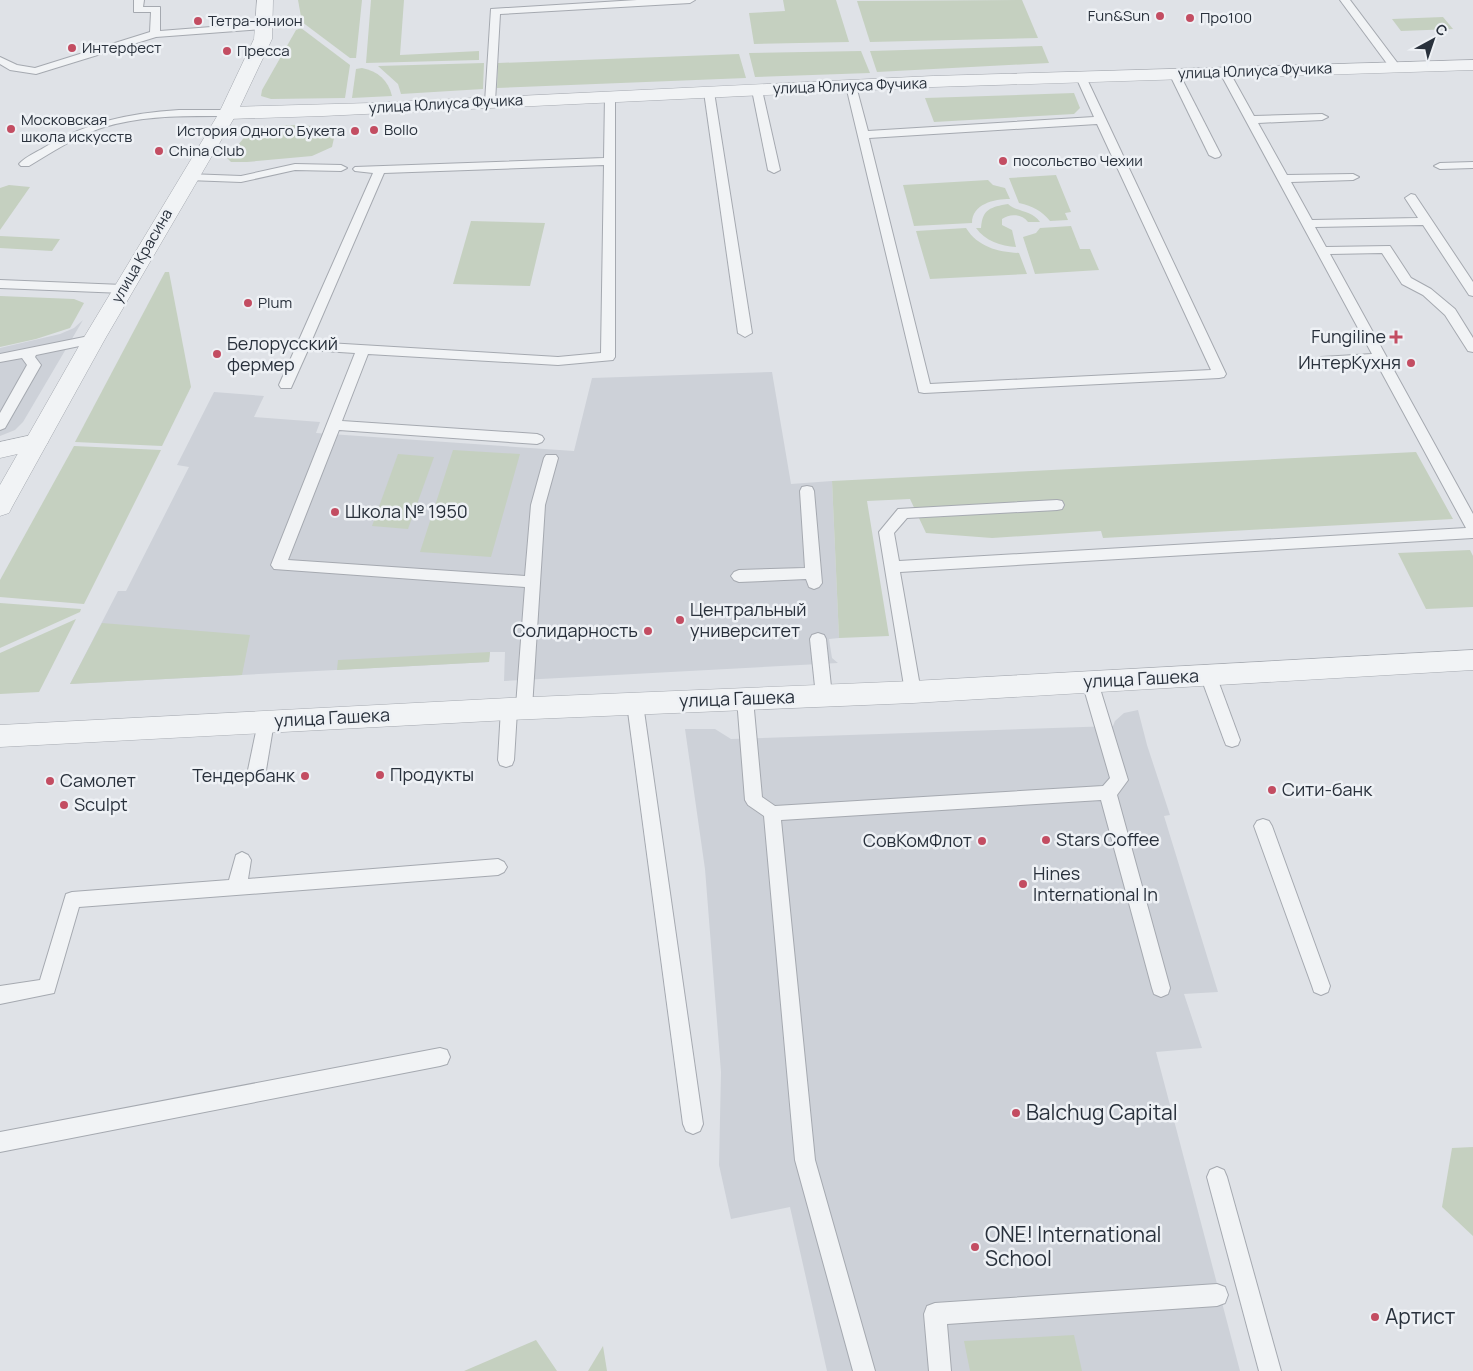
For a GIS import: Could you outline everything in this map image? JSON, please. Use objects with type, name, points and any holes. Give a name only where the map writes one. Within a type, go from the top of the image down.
[{"type":"street","name":"улица Красина","points":[[0,507],[94,339],[188,177],[228,113],[263,39],[265,0]]},
{"type":"street","name":"улица Юлиуса Фучика","points":[[228,113],[298,112],[610,96],[1224,71],[1473,65]]},
{"type":"street","points":[[0,450],[36,442]]},
{"type":"street","name":"улица Гашека","points":[[0,736],[517,709],[913,692],[1473,660]]},
{"type":"lane","points":[[139,0],[138,10],[156,9],[154,34]]},
{"type":"lane","points":[[490,102],[495,5],[690,0]]},
{"type":"lane","points":[[1345,0],[1395,67]]},
{"type":"lane","points":[[0,60],[14,68],[36,71],[154,34],[264,26]]},
{"type":"lane","points":[[1224,71],[1473,527]]},
{"type":"lane","points":[[1174,73],[1215,155]]},
{"type":"lane","points":[[851,86],[924,389],[1219,374],[1081,77]]},
{"type":"lane","points":[[758,90],[774,170]]},
{"type":"lane","points":[[709,92],[745,333]]},
{"type":"lane","points":[[303,346],[558,361],[608,357],[610,96]]},
{"type":"lane","points":[[25,164],[58,144],[96,126],[123,119],[228,113]]},
{"type":"lane","points":[[1250,120],[1322,117]]},
{"type":"lane","points":[[862,135],[1101,120]]},
{"type":"lane","points":[[359,169],[380,170],[610,160]]},
{"type":"lane","points":[[1440,166],[1473,165]]},
{"type":"lane","points":[[188,177],[241,179],[295,167],[341,168]]},
{"type":"lane","points":[[286,385],[380,170]]},
{"type":"lane","points":[[1283,179],[1353,177]]},
{"type":"lane","points":[[1411,198],[1473,292]]},
{"type":"lane","points":[[1308,224],[1426,222]]},
{"type":"lane","points":[[1322,251],[1386,249],[1406,281],[1427,292],[1450,312],[1473,348]]},
{"type":"lane","points":[[0,284],[123,289]]},
{"type":"lane","points":[[0,358],[29,355],[94,339]]},
{"type":"lane","points":[[363,350],[279,565],[532,582]]},
{"type":"lane","points":[[13,365],[29,355]]},
{"type":"lane","points":[[0,425],[34,365],[29,355]]},
{"type":"lane","points":[[1321,360],[1381,358]]},
{"type":"lane","points":[[334,425],[537,439]]},
{"type":"lane","points":[[506,760],[517,709],[532,582],[538,505],[551,458]]},
{"type":"lane","points":[[739,576],[813,578],[807,491]]},
{"type":"lane","points":[[913,692],[886,532],[904,513],[1057,504]]},
{"type":"lane","points":[[892,566],[1473,533]]},
{"type":"lane","points":[[818,639],[824,696]]},
{"type":"lane","points":[[1208,675],[1232,740]]},
{"type":"lane","points":[[745,699],[754,800],[772,812],[1108,793],[1119,780],[1090,682]]},
{"type":"lane","points":[[635,704],[693,1124]]},
{"type":"lane","points":[[257,770],[266,722]]},
{"type":"lane","points":[[1108,793],[1161,988]]},
{"type":"lane","points":[[772,812],[806,1160],[864,1371]]},
{"type":"lane","points":[[1263,826],[1321,986]]},
{"type":"lane","points":[[238,887],[242,860]]},
{"type":"lane","points":[[0,995],[47,987],[72,900],[498,867]]},
{"type":"lane","points":[[0,1142],[440,1057]]},
{"type":"lane","points":[[1217,1177],[1270,1371]]},
{"type":"lane","points":[[940,1371],[935,1314],[1217,1295]]},
{"type":"shaded area","points":[[83,320],[23,422],[15,430],[0,436],[0,348],[60,334],[74,328]]},
{"type":"shaded area","points":[[772,372],[791,484],[832,481],[839,638],[829,639],[832,658],[838,663],[504,681],[505,652],[490,652],[489,662],[70,684],[118,591],[126,591],[189,467],[177,465],[214,392],[264,396],[254,417],[320,422],[316,433],[574,451],[592,378]]},
{"type":"shaded area","points":[[1138,710],[1147,745],[1170,815],[1164,816],[1218,992],[1184,994],[1202,1048],[1156,1052],[1240,1371],[827,1371],[790,1207],[731,1219],[719,1165],[721,1072],[705,869],[685,729],[715,729],[731,739],[1113,726],[1115,721],[1124,713]]},
{"type":"green space","points":[[298,0],[362,0],[356,58],[350,58],[302,22]]},
{"type":"green space","points":[[371,0],[404,0],[400,55],[479,51],[479,60],[366,63]]},
{"type":"green space","points":[[783,0],[836,0],[849,42],[754,44],[749,13],[785,11]]},
{"type":"green space","points":[[1022,0],[1038,38],[870,42],[857,1]]},
{"type":"green space","points":[[1443,17],[1453,29],[1401,31],[1392,19]]},
{"type":"green space","points":[[301,28],[350,65],[345,98],[271,99],[261,96],[262,90],[296,30]]},
{"type":"green space","points":[[1042,46],[1049,63],[877,72],[870,51]]},
{"type":"green space","points":[[861,51],[870,73],[755,77],[749,53]]},
{"type":"green space","points":[[739,54],[746,78],[497,88],[498,63]]},
{"type":"green space","points":[[484,63],[483,89],[401,94],[398,84],[378,66]]},
{"type":"green space","points":[[362,68],[373,71],[382,77],[388,85],[392,96],[352,98],[356,69]]},
{"type":"green space","points":[[1074,93],[1080,108],[1074,114],[934,122],[925,98]]},
{"type":"green space","points":[[297,125],[326,127],[334,138],[332,147],[312,156],[247,162],[231,162],[227,158],[253,127]]},
{"type":"green space","points":[[1056,175],[1071,212],[1065,213],[1068,220],[1050,221],[1037,209],[1019,203],[1009,178]]},
{"type":"green space","points":[[988,180],[993,185],[1005,188],[1010,199],[997,200],[980,207],[973,217],[972,223],[914,226],[903,185]]},
{"type":"green space","points":[[9,185],[30,187],[0,230],[0,188]]},
{"type":"green space","points":[[1008,204],[1011,207],[1033,215],[1040,222],[1028,222],[1023,217],[1016,215],[1002,219],[1002,225],[1012,230],[1016,247],[994,242],[976,228],[981,228],[983,217],[988,210]]},
{"type":"green space","points":[[471,221],[545,223],[530,286],[453,284]]},
{"type":"green space","points":[[1071,226],[1080,249],[1090,249],[1099,270],[1035,274],[1023,237],[1036,233],[1040,228]]},
{"type":"green space","points":[[966,228],[976,240],[989,247],[996,250],[1019,253],[1027,274],[930,279],[916,231]]},
{"type":"green space","points":[[0,236],[60,239],[52,251],[0,248]]},
{"type":"green space","points":[[165,272],[169,272],[191,387],[162,446],[75,442]]},
{"type":"green space","points":[[0,296],[74,299],[84,303],[70,328],[36,339],[0,347]]},
{"type":"green space","points":[[74,446],[161,450],[84,604],[0,597],[0,580]]},
{"type":"green space","points":[[453,450],[520,454],[491,557],[420,552]]},
{"type":"green space","points":[[1416,452],[1453,519],[1103,538],[1101,531],[992,538],[926,533],[910,499],[867,501],[889,636],[839,638],[832,481]]},
{"type":"green space","points":[[398,454],[434,457],[408,529],[372,526]]},
{"type":"green space","points":[[1470,550],[1473,556],[1473,607],[1426,609],[1398,553]]},
{"type":"green space","points":[[0,603],[81,609],[80,612],[0,648]]},
{"type":"green space","points":[[76,619],[39,692],[0,694],[0,653]]},
{"type":"green space","points":[[102,623],[250,635],[242,675],[70,684]]},
{"type":"green space","points":[[490,652],[489,662],[337,670],[338,660]]},
{"type":"green space","points":[[1473,1147],[1473,1236],[1442,1207],[1452,1148]]},
{"type":"green space","points":[[1074,1335],[1082,1371],[970,1371],[964,1341]]},
{"type":"green space","points":[[536,1340],[557,1371],[464,1371]]},
{"type":"green space","points":[[603,1346],[607,1371],[588,1371]]},
{"type":"place","name":"Fun&Sun","points":[[1160,16]]},
{"type":"place","name":"Про100","points":[[1190,18]]},
{"type":"place","name":"Тетра-юнион","points":[[198,21]]},
{"type":"place","name":"Интерфест","points":[[72,48]]},
{"type":"place","name":"Пресса","points":[[227,51]]},
{"type":"place","name":"Московская школа искусств","points":[[11,129]]},
{"type":"place","name":"Bollo","points":[[374,130]]},
{"type":"place","name":"История Одного Букета","points":[[355,131]]},
{"type":"place","name":"China Club","points":[[159,151]]},
{"type":"place","name":"посольство Чехии","points":[[1003,161]]},
{"type":"place","name":"Plum","points":[[248,303]]},
{"type":"place","name":"Fungiline","points":[[1396,337]]},
{"type":"place","name":"Белорусский фермер","points":[[217,354]]},
{"type":"place","name":"ИнтерКухня","points":[[1411,363]]},
{"type":"place","name":"Школа № 1950","points":[[335,512]]},
{"type":"place","name":"Центральный университет","points":[[680,620]]},
{"type":"place","name":"Солидарность","points":[[648,631]]},
{"type":"place","name":"Продукты","points":[[380,775]]},
{"type":"place","name":"Тендербанк","points":[[305,776]]},
{"type":"place","name":"Самолет","points":[[50,781]]},
{"type":"place","name":"Сити-банк","points":[[1272,790]]},
{"type":"place","name":"Sculpt","points":[[64,805]]},
{"type":"place","name":"Stars Coffee","points":[[1046,840]]},
{"type":"place","name":"СовКомФлот","points":[[982,841]]},
{"type":"place","name":"Hines International In","points":[[1023,884]]},
{"type":"place","name":"Balchug Capital","points":[[1016,1113]]},
{"type":"place","name":"ONE! International School","points":[[975,1247]]},
{"type":"place","name":"Артист","points":[[1375,1317]]}]
